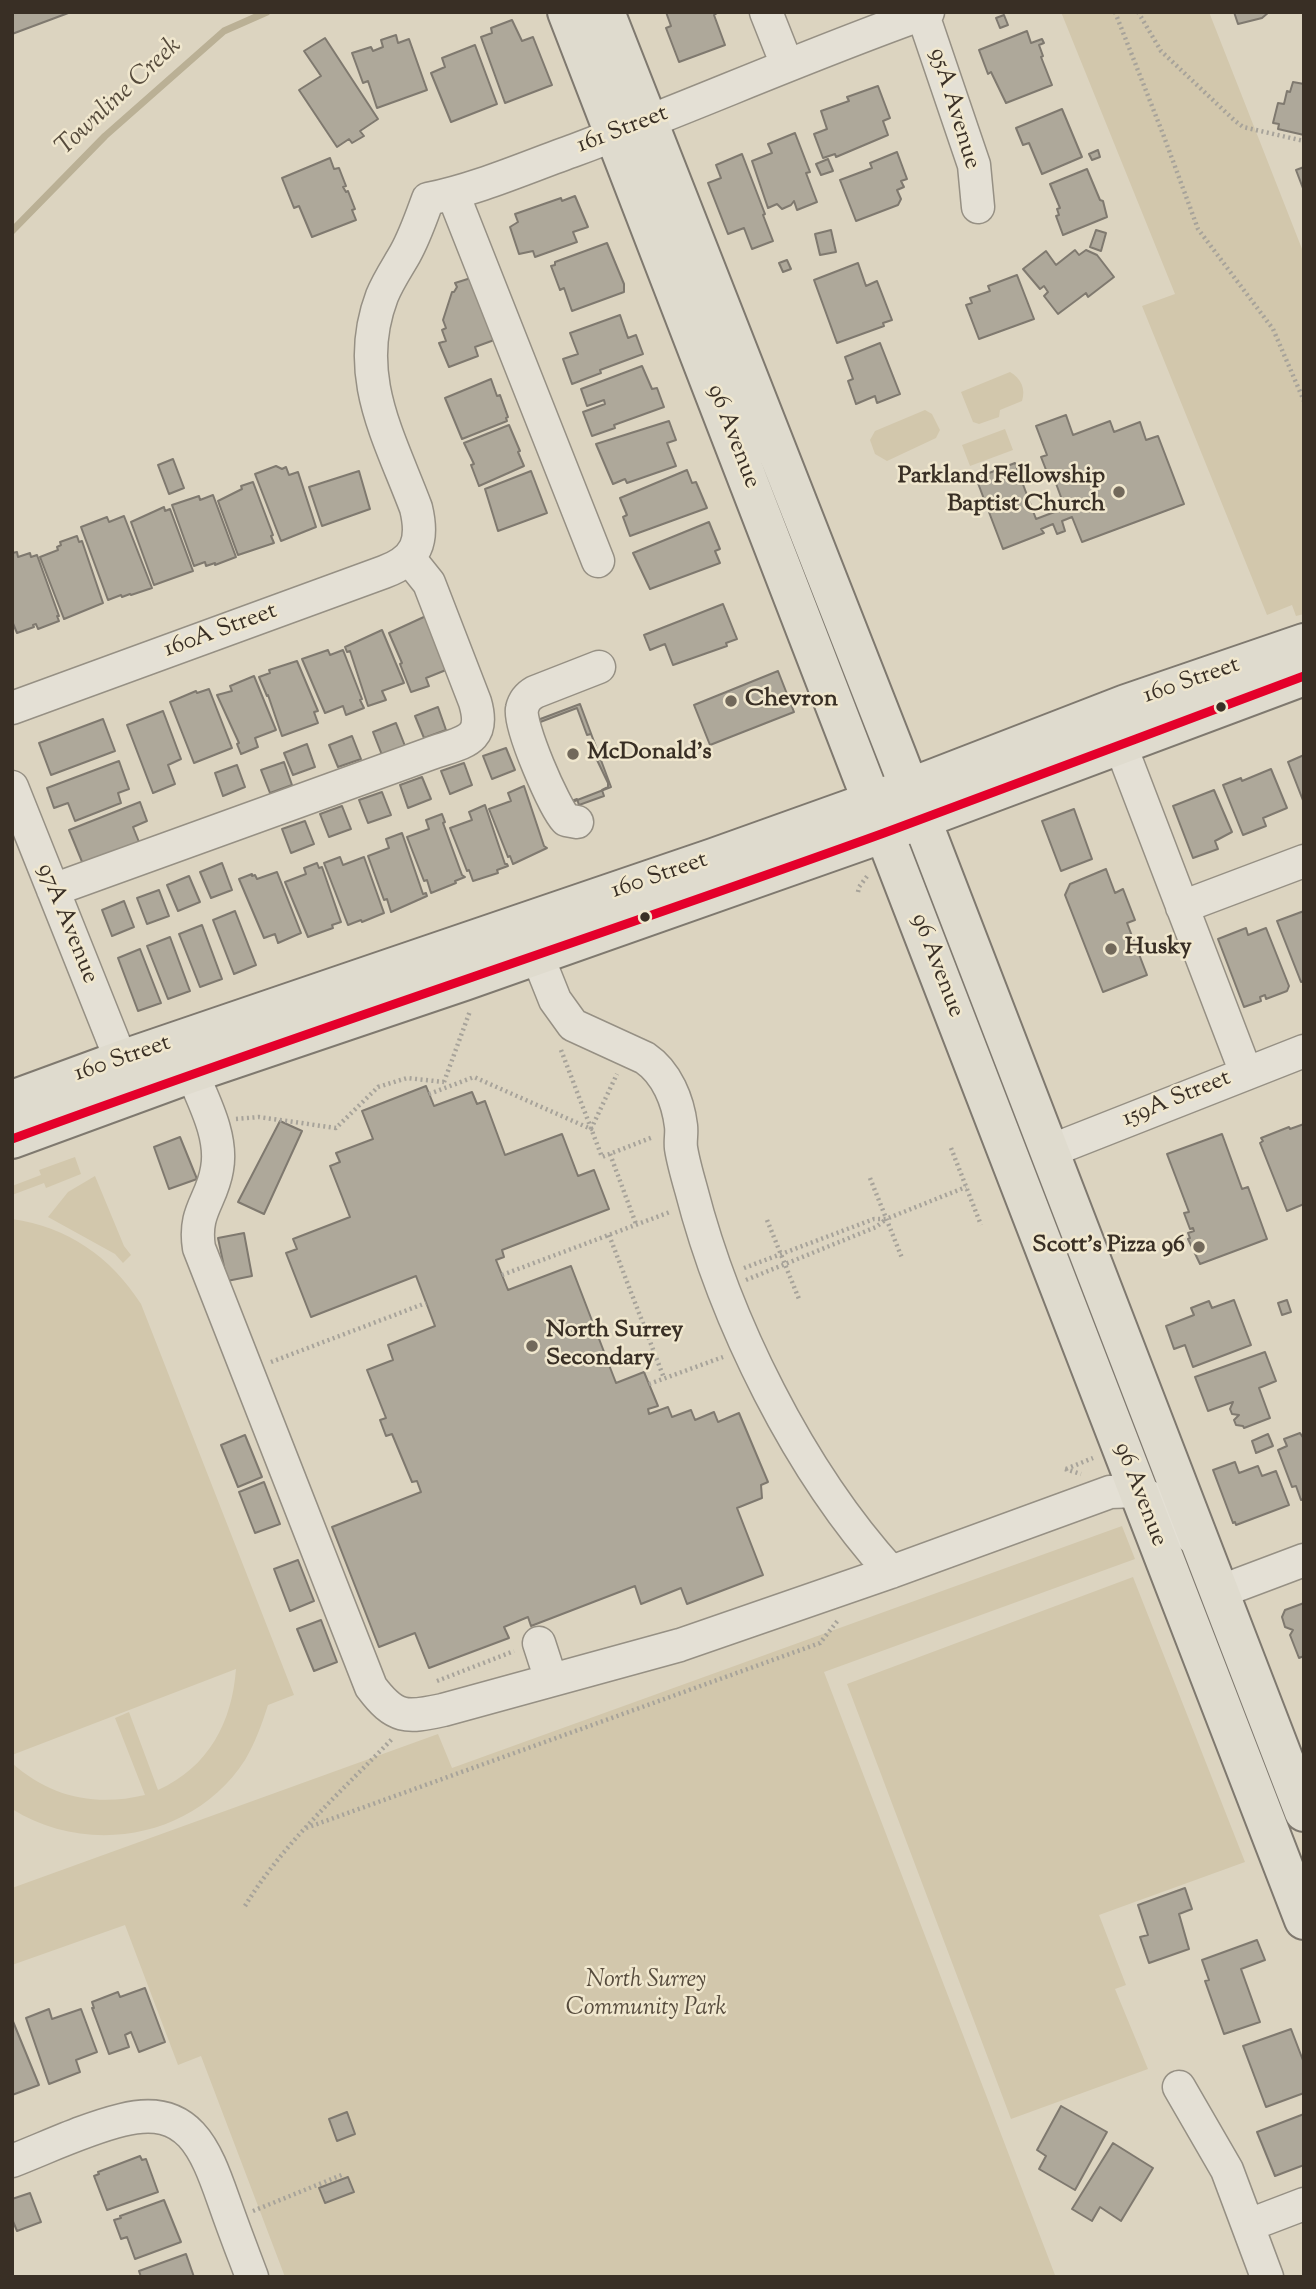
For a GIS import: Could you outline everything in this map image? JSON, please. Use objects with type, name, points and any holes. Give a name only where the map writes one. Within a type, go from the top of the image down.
[{"type":"main road","name":"96 Avenue","points":[[567,12],[631,128],[915,804],[1304,1812]]},
{"type":"main road","name":"96 Avenue","points":[[605,12],[631,128],[878,817],[1304,1920]]},
{"type":"main road","name":"160 Street","points":[[915,804],[1126,704],[1304,643]]},
{"type":"main road","name":"160 Street","points":[[12,1139],[192,1073],[537,955],[878,817],[1120,744],[1304,676]]},
{"type":"main road","name":"160 Street","points":[[12,1100],[121,1060],[582,904],[878,817]]},
{"type":"street","points":[[766,12],[787,65]]},
{"type":"street","name":"161 Street","points":[[414,549],[420,532],[416,508],[382,424],[373,389],[371,351],[378,307],[418,229],[428,199],[453,194],[631,128],[924,13]]},
{"type":"street","name":"95A Avenue","points":[[924,13],[974,165],[978,207]]},
{"type":"street","points":[[453,194],[598,561]]},
{"type":"street","points":[[53,890],[467,740],[474,734],[480,722],[475,702],[414,549]]},
{"type":"street","name":"160A Street","points":[[12,708],[400,566],[414,549]]},
{"type":"street","points":[[577,822],[566,820],[556,807],[524,726],[522,709],[527,697],[535,692],[599,667]]},
{"type":"street","points":[[1120,744],[1246,1073]]},
{"type":"street","name":"97A Avenue","points":[[12,786],[121,1060]]},
{"type":"street","points":[[1182,907],[1304,860]]},
{"type":"street","points":[[537,955],[555,1000],[573,1024],[645,1058],[654,1064],[666,1080],[679,1115],[682,1153],[702,1229],[747,1344],[818,1477],[850,1525],[891,1572]]},
{"type":"street","name":"159A Street","points":[[1050,1151],[1304,1051]]},
{"type":"street","points":[[192,1073],[218,1146],[218,1167],[200,1215],[196,1231],[198,1239],[372,1687],[383,1703],[397,1714],[421,1715],[488,1699],[680,1645],[1110,1492],[1137,1491],[1168,1506],[1203,1552]]},
{"type":"street","points":[[1219,1592],[1304,1560]]},
{"type":"street","points":[[527,1647],[551,1681]]},
{"type":"street","points":[[1179,2087],[1227,2170],[1267,2277]]},
{"type":"street","points":[[12,2161],[122,2120],[154,2117],[177,2124],[195,2137],[208,2158],[252,2277]]},
{"type":"street","points":[[1248,2225],[1304,2204]]},
{"type":"path","points":[[1115,12],[1164,134],[1195,222],[1273,329],[1304,401]]},
{"type":"path","points":[[1138,12],[1161,51],[1243,127],[1304,141]]},
{"type":"path","points":[[858,892],[868,874]]},
{"type":"path","points":[[441,1089],[472,1004]]},
{"type":"path","points":[[557,1039],[602,1157],[655,1137]]},
{"type":"path","points":[[591,1129],[618,1072]]},
{"type":"path","points":[[429,1094],[474,1077],[591,1129]]},
{"type":"path","points":[[226,1119],[259,1117],[336,1128],[378,1087],[407,1078],[444,1082]]},
{"type":"path","points":[[951,1149],[981,1225]]},
{"type":"path","points":[[610,1154],[636,1224]]},
{"type":"path","points":[[870,1178],[902,1258]]},
{"type":"path","points":[[745,1280],[966,1187]]},
{"type":"path","points":[[502,1275],[670,1212]]},
{"type":"path","points":[[741,1269],[874,1219],[886,1219]]},
{"type":"path","points":[[767,1220],[799,1299]]},
{"type":"path","points":[[609,1235],[664,1378]]},
{"type":"path","points":[[248,1371],[426,1304]]},
{"type":"path","points":[[649,1384],[727,1356]]},
{"type":"path","points":[[1066,1469],[1097,1457]]},
{"type":"path","points":[[306,1828],[820,1643],[845,1611]]},
{"type":"path","points":[[428,1684],[527,1647]]},
{"type":"path","points":[[246,1906],[266,1872],[395,1736]]},
{"type":"path","points":[[246,2214],[344,2174]]},
{"type":"green space","points":[[1061,12],[1209,12],[1304,254],[1304,614],[1296,616],[1292,605],[1267,615],[1142,306],[1175,294]]},
{"type":"green space","points":[[1010,372],[1022,384],[1022,401],[1000,410],[999,417],[979,424],[973,422],[961,392]]},
{"type":"green space","points":[[925,410],[932,414],[940,430],[936,438],[887,461],[875,454],[870,440],[875,431]]},
{"type":"green space","points":[[1005,429],[1013,450],[970,466],[962,445]]},
{"type":"green space","points":[[75,1157],[81,1174],[46,1188],[44,1183],[12,1195],[12,1186],[41,1175],[39,1170]]},
{"type":"green space","points":[[95,1176],[124,1246],[131,1255],[123,1263],[115,1254],[48,1217],[68,1192]]},
{"type":"green space","points":[[12,1219],[52,1229],[86,1247],[116,1272],[141,1304],[294,1695],[268,1705],[249,1754],[224,1786],[198,1807],[170,1822],[139,1832],[106,1835],[74,1833],[42,1824],[12,1809],[12,1763],[42,1784],[74,1796],[108,1800],[145,1795],[115,1718],[129,1712],[158,1790],[191,1769],[215,1741],[229,1707],[236,1669],[12,1755]]},
{"type":"green space","name":"North Surrey Community Park","points":[[1122,1526],[1135,1559],[824,1672],[1055,2275],[285,2277],[201,2056],[178,2065],[125,1925],[12,1965],[12,1888],[438,1734],[452,1768]]},
{"type":"green space","points":[[1133,1577],[1245,1862],[1099,1915],[1126,1985],[1115,1989],[1148,2069],[1011,2119],[847,1684]]},
{"type":"building","points":[[12,12],[71,12],[12,34]]},
{"type":"building","points":[[666,12],[719,12],[714,15],[725,45],[679,62],[666,28],[671,26]]},
{"type":"building","points":[[1234,12],[1269,12],[1262,18],[1238,24]]},
{"type":"building","points":[[1004,15],[1008,25],[1000,28],[996,18]]},
{"type":"building","points":[[512,20],[522,41],[533,37],[552,85],[505,103],[481,37],[492,33],[491,28]]},
{"type":"building","points":[[1027,31],[1031,43],[1042,39],[1044,43],[1039,45],[1043,56],[1041,57],[1052,85],[1006,103],[991,72],[988,74],[979,50]]},
{"type":"building","points":[[396,35],[398,43],[409,39],[427,90],[377,108],[368,81],[363,83],[352,53],[371,47],[373,51],[383,47],[381,40]]},
{"type":"building","points":[[325,38],[378,119],[360,131],[364,136],[352,143],[349,139],[337,147],[299,90],[321,76],[304,51]]},
{"type":"building","points":[[475,45],[497,104],[451,122],[431,73],[445,67],[442,58]]},
{"type":"building","points":[[1293,82],[1304,84],[1304,135],[1278,129],[1279,124],[1273,123],[1278,103],[1284,104],[1287,91],[1290,92]]},
{"type":"building","points":[[878,86],[890,118],[883,121],[888,135],[836,157],[835,154],[823,158],[814,134],[827,129],[821,111],[849,101],[847,97]]},
{"type":"building","points":[[1062,109],[1082,157],[1042,174],[1029,143],[1023,145],[1016,128]]},
{"type":"building","points":[[795,133],[810,172],[806,173],[817,202],[797,210],[794,201],[782,209],[777,204],[768,208],[752,161],[772,153],[768,144]]},
{"type":"building","points":[[1098,150],[1100,157],[1092,160],[1089,154]]},
{"type":"building","points":[[897,152],[907,179],[901,181],[904,187],[897,190],[901,199],[898,205],[856,221],[840,180],[872,168],[870,163]]},
{"type":"building","points":[[742,154],[773,241],[752,249],[744,228],[728,234],[708,183],[721,178],[716,165]]},
{"type":"building","points":[[330,158],[334,169],[339,168],[346,186],[343,187],[348,191],[355,209],[352,210],[356,220],[312,237],[299,206],[294,208],[282,178]]},
{"type":"building","points":[[828,159],[833,171],[821,175],[816,164]]},
{"type":"building","points":[[1304,167],[1304,191],[1296,170]]},
{"type":"building","points":[[1087,169],[1100,200],[1103,201],[1107,217],[1063,235],[1056,216],[1059,215],[1057,209],[1060,208],[1050,184]]},
{"type":"building","points":[[575,196],[588,227],[573,232],[577,242],[535,257],[533,251],[519,254],[510,227],[518,222],[515,214],[561,198],[562,201]]},
{"type":"building","points":[[831,230],[836,252],[820,255],[815,234]]},
{"type":"building","points":[[1096,230],[1106,233],[1101,251],[1090,247]]},
{"type":"building","points":[[607,243],[624,284],[624,292],[572,311],[564,288],[560,290],[551,266],[555,265],[555,262]]},
{"type":"building","points":[[1075,250],[1079,255],[1086,250],[1097,255],[1114,277],[1088,297],[1086,293],[1058,314],[1044,296],[1048,292],[1044,286],[1040,289],[1023,269],[1046,251],[1056,265]]},
{"type":"building","points":[[787,260],[791,269],[783,272],[779,263]]},
{"type":"building","points":[[858,263],[866,286],[877,281],[892,320],[883,323],[884,326],[837,343],[814,280]]},
{"type":"building","points":[[1017,275],[1034,319],[979,339],[966,305],[972,303],[970,298],[990,291],[988,286]]},
{"type":"building","points":[[474,277],[497,339],[475,347],[478,356],[449,367],[439,343],[446,341],[442,330],[446,328],[443,320],[452,292],[457,287],[455,283]]},
{"type":"building","points":[[620,315],[628,338],[636,335],[643,354],[572,384],[563,359],[578,354],[570,333]]},
{"type":"building","points":[[880,343],[900,394],[877,403],[875,396],[856,404],[848,381],[853,379],[845,357]]},
{"type":"building","points":[[642,366],[652,389],[657,388],[664,407],[592,436],[583,412],[605,404],[604,400],[587,406],[581,389]]},
{"type":"building","points":[[491,379],[497,396],[500,395],[507,421],[462,439],[445,398]]},
{"type":"building","name":"Parkland Fellowship Baptist Church","points":[[1066,415],[1073,435],[1110,421],[1114,432],[1140,422],[1146,440],[1158,436],[1184,504],[1082,542],[1072,517],[1062,521],[1065,531],[1057,534],[1053,524],[1041,529],[1044,533],[1003,549],[976,478],[1015,463],[1036,519],[1065,508],[1054,478],[1050,480],[1041,457],[1047,455],[1036,426]]},
{"type":"building","points":[[669,421],[676,440],[667,443],[676,466],[627,483],[625,479],[613,484],[596,444]]},
{"type":"building","points":[[509,425],[524,466],[479,486],[471,465],[474,464],[464,443]]},
{"type":"building","points":[[173,459],[184,488],[169,494],[158,465]]},
{"type":"building","points":[[276,466],[282,469],[286,467],[289,475],[298,472],[316,527],[281,541],[255,474]]},
{"type":"building","points":[[687,470],[692,483],[696,482],[707,508],[630,536],[623,517],[627,515],[620,498]]},
{"type":"building","points":[[359,471],[370,509],[322,526],[309,487]]},
{"type":"building","points":[[531,471],[547,513],[498,531],[485,489]]},
{"type":"building","points":[[253,482],[274,543],[238,555],[218,501],[242,489],[241,486]]},
{"type":"building","points":[[213,495],[236,557],[215,565],[206,566],[205,562],[194,566],[172,505],[199,496],[200,500]]},
{"type":"building","points":[[164,507],[165,511],[170,509],[193,571],[154,585],[131,522]]},
{"type":"building","points":[[124,516],[152,588],[108,600],[81,527],[107,517],[109,522]]},
{"type":"building","points":[[709,522],[720,549],[715,551],[720,563],[650,589],[633,553]]},
{"type":"building","points":[[77,536],[79,542],[82,541],[103,603],[64,619],[40,557],[58,550],[60,542]]},
{"type":"building","points":[[17,552],[18,557],[30,553],[31,557],[37,555],[59,621],[38,629],[36,624],[17,633],[12,621],[12,553]]},
{"type":"building","points":[[723,604],[737,639],[726,643],[727,646],[673,665],[665,644],[650,650],[644,635]]},
{"type":"building","points":[[426,616],[446,670],[426,678],[429,686],[411,692],[389,633]]},
{"type":"building","points":[[382,630],[404,683],[382,691],[386,700],[368,706],[350,651],[347,652],[345,647]]},
{"type":"building","points":[[328,650],[330,655],[343,650],[364,708],[346,715],[343,706],[325,713],[302,659]]},
{"type":"building","points":[[297,661],[318,711],[314,712],[318,723],[282,736],[259,677],[270,673],[269,670]]},
{"type":"building","points":[[778,671],[794,712],[710,745],[694,705]]},
{"type":"building","points":[[254,676],[276,730],[255,738],[258,747],[241,754],[237,744],[239,743],[217,695],[232,691],[230,686]]},
{"type":"building","points":[[209,689],[232,748],[194,763],[170,702],[196,691],[197,693]]},
{"type":"building","name":"McDonald's","points":[[580,704],[611,787],[567,804],[535,721]]},
{"type":"building","points":[[438,707],[446,730],[424,738],[415,716]]},
{"type":"building","name":"McDonald's","points":[[577,708],[587,735],[591,734],[601,759],[597,760],[608,783],[608,787],[602,790],[604,796],[579,805],[577,799],[566,803],[535,724]]},
{"type":"building","points":[[163,711],[181,759],[168,765],[175,784],[153,793],[127,725]]},
{"type":"building","points":[[103,719],[115,751],[51,775],[39,743]]},
{"type":"building","points":[[396,723],[405,746],[382,755],[373,732]]},
{"type":"building","points":[[352,736],[361,759],[338,767],[329,745]]},
{"type":"building","points":[[307,744],[315,767],[293,775],[284,753]]},
{"type":"building","points":[[506,748],[515,770],[492,779],[483,756]]},
{"type":"building","points":[[1304,755],[1304,803],[1288,762]]},
{"type":"building","points":[[119,761],[129,789],[118,793],[121,803],[75,821],[68,803],[54,808],[47,788]]},
{"type":"building","points":[[284,762],[292,785],[270,793],[261,770]]},
{"type":"building","points":[[464,763],[472,785],[450,794],[441,771]]},
{"type":"building","points":[[237,765],[245,787],[223,796],[215,773]]},
{"type":"building","points":[[1271,769],[1287,808],[1263,818],[1266,826],[1243,835],[1223,785],[1241,778],[1242,781]]},
{"type":"building","points":[[422,777],[431,799],[408,808],[400,785]]},
{"type":"building","points":[[524,786],[544,846],[547,848],[513,864],[489,809],[511,801],[508,793]]},
{"type":"building","points":[[1214,790],[1232,832],[1215,841],[1218,849],[1193,858],[1173,806]]},
{"type":"building","points":[[382,792],[391,815],[368,823],[359,800]]},
{"type":"building","points":[[140,802],[147,821],[133,827],[141,847],[85,869],[69,830]]},
{"type":"building","points":[[485,805],[505,864],[508,866],[497,870],[498,873],[473,881],[450,828],[472,820],[469,812]]},
{"type":"building","points":[[342,806],[351,829],[329,837],[320,814]]},
{"type":"building","points":[[1074,809],[1092,859],[1061,871],[1042,821]]},
{"type":"building","points":[[442,814],[443,823],[465,877],[431,893],[407,837],[429,829],[426,820]]},
{"type":"building","points":[[305,821],[314,844],[291,853],[282,829]]},
{"type":"building","points":[[402,833],[423,894],[426,893],[427,896],[391,912],[368,856],[389,848],[386,839]]},
{"type":"building","points":[[340,857],[343,865],[364,857],[384,913],[348,925],[324,863]]},
{"type":"building","points":[[222,863],[232,890],[211,898],[200,872]]},
{"type":"building","points":[[317,863],[319,868],[322,867],[341,922],[332,925],[333,928],[308,937],[285,882],[306,874],[304,868]]},
{"type":"building","name":"Husky","points":[[1106,869],[1115,893],[1123,889],[1135,920],[1127,923],[1147,975],[1103,992],[1065,895],[1070,884]]},
{"type":"building","points":[[277,872],[301,933],[278,943],[275,934],[264,938],[239,879],[252,874],[257,879]]},
{"type":"building","points":[[189,876],[200,902],[178,911],[167,885]]},
{"type":"building","points":[[159,890],[169,916],[147,924],[137,898]]},
{"type":"building","points":[[124,901],[134,927],[112,936],[102,910]]},
{"type":"building","points":[[235,911],[256,965],[234,974],[213,920]]},
{"type":"building","points":[[1304,911],[1304,981],[1301,982],[1277,921]]},
{"type":"building","points":[[202,925],[222,979],[200,987],[179,934]]},
{"type":"building","points":[[1246,928],[1248,935],[1266,928],[1289,986],[1287,991],[1266,999],[1265,995],[1260,997],[1261,1001],[1244,1007],[1218,939]]},
{"type":"building","points":[[170,937],[190,991],[168,999],[147,946]]},
{"type":"building","points":[[140,949],[161,1003],[138,1011],[118,958]]},
{"type":"building","points":[[426,1086],[434,1106],[472,1092],[477,1104],[485,1101],[505,1155],[562,1134],[578,1176],[594,1170],[609,1209],[502,1250],[504,1257],[496,1260],[508,1290],[571,1266],[616,1383],[644,1372],[658,1406],[648,1409],[649,1414],[668,1407],[672,1417],[691,1410],[695,1420],[714,1412],[718,1422],[739,1413],[768,1482],[761,1485],[762,1498],[737,1508],[763,1575],[687,1604],[681,1588],[641,1604],[635,1586],[531,1626],[528,1617],[504,1627],[509,1638],[429,1668],[415,1633],[379,1647],[332,1527],[421,1492],[417,1481],[412,1482],[392,1434],[386,1436],[380,1420],[386,1418],[367,1370],[393,1360],[388,1345],[435,1326],[416,1276],[311,1317],[286,1253],[297,1249],[293,1239],[350,1217],[330,1166],[340,1162],[336,1153],[373,1139],[362,1111]]},
{"type":"building","points":[[280,1121],[302,1131],[264,1214],[238,1202]]},
{"type":"building","points":[[1304,1124],[1304,1204],[1287,1211],[1260,1143],[1263,1141],[1261,1138]]},
{"type":"building","points":[[1222,1134],[1242,1189],[1248,1187],[1267,1239],[1200,1264],[1188,1239],[1188,1233],[1194,1231],[1193,1228],[1190,1229],[1184,1213],[1189,1212],[1167,1154]]},
{"type":"building","points":[[180,1137],[197,1179],[169,1189],[154,1147]]},
{"type":"building","points":[[244,1233],[252,1276],[227,1281],[218,1238]]},
{"type":"building","points":[[1234,1300],[1251,1345],[1193,1367],[1185,1345],[1174,1349],[1166,1326],[1194,1315],[1191,1308],[1209,1301],[1212,1308]]},
{"type":"building","points":[[1287,1300],[1291,1312],[1282,1315],[1278,1303]]},
{"type":"building","points":[[1265,1352],[1276,1381],[1259,1388],[1270,1418],[1244,1428],[1236,1425],[1234,1420],[1239,1415],[1232,1414],[1230,1409],[1233,1402],[1208,1411],[1195,1377]]},
{"type":"building","points":[[1300,1433],[1304,1439],[1304,1499],[1301,1500],[1296,1486],[1292,1487],[1278,1450],[1287,1446],[1284,1439]]},
{"type":"building","points":[[1268,1434],[1273,1446],[1256,1453],[1252,1441]]},
{"type":"building","points":[[245,1435],[262,1477],[238,1487],[221,1445]]},
{"type":"building","points":[[1235,1462],[1239,1473],[1258,1466],[1262,1476],[1276,1471],[1289,1505],[1236,1525],[1233,1523],[1213,1470]]},
{"type":"building","points":[[264,1482],[280,1524],[255,1533],[239,1492]]},
{"type":"building","points":[[298,1560],[314,1601],[290,1611],[274,1569]]},
{"type":"building","points":[[1304,1603],[1304,1656],[1299,1658],[1290,1635],[1293,1630],[1285,1627],[1282,1617],[1285,1610]]},
{"type":"building","points":[[321,1620],[337,1662],[314,1671],[297,1629]]},
{"type":"building","points":[[1185,1888],[1192,1909],[1179,1914],[1189,1949],[1149,1963],[1140,1937],[1148,1935],[1138,1905]]},
{"type":"building","points":[[1257,1940],[1265,1960],[1241,1969],[1260,2022],[1224,2034],[1205,1981],[1209,1980],[1202,1960]]},
{"type":"building","points":[[145,1988],[165,2042],[139,2052],[131,2032],[125,2035],[129,2047],[109,2054],[92,2002],[118,1992],[120,1997]]},
{"type":"building","points":[[49,2009],[52,2019],[81,2009],[97,2052],[76,2060],[80,2072],[49,2084],[26,2018]]},
{"type":"building","points":[[12,2019],[39,2085],[12,2095]]},
{"type":"building","points":[[1291,2029],[1304,2063],[1304,2093],[1266,2107],[1243,2046]]},
{"type":"building","points":[[1061,2106],[1107,2132],[1075,2190],[1039,2169],[1046,2156],[1037,2150]]},
{"type":"building","points":[[347,2112],[355,2134],[337,2141],[329,2119]]},
{"type":"building","points":[[1304,2114],[1304,2165],[1275,2176],[1257,2132]]},
{"type":"building","points":[[1113,2143],[1153,2168],[1121,2221],[1100,2207],[1092,2221],[1072,2209]]},
{"type":"building","points":[[140,2156],[142,2160],[146,2159],[158,2192],[107,2210],[94,2176]]},
{"type":"building","points":[[348,2177],[354,2192],[325,2203],[319,2188]]},
{"type":"building","points":[[30,2193],[41,2222],[17,2231],[12,2219],[12,2199]]},
{"type":"building","points":[[164,2200],[181,2242],[135,2259],[127,2237],[121,2239],[114,2220]]},
{"type":"building","points":[[186,2254],[194,2277],[141,2277],[139,2271]]},
{"type":"waterway","name":"Townline Creek","points":[[12,231],[105,136],[224,31],[267,12]]},
{"type":"transit line","points":[[12,1139],[884,833],[1304,676]]},
{"type":"place","name":"Parkland Fellowship Baptist Church","points":[[1119,492]]},
{"type":"place","name":"Chevron","points":[[731,701]]},
{"type":"place","name":"McDonald's","points":[[573,754]]},
{"type":"place","name":"Husky","points":[[1111,949]]},
{"type":"place","name":"Scott's Pizza 96","points":[[1199,1247]]},
{"type":"place","name":"North Surrey Secondary","points":[[532,1346]]}]
